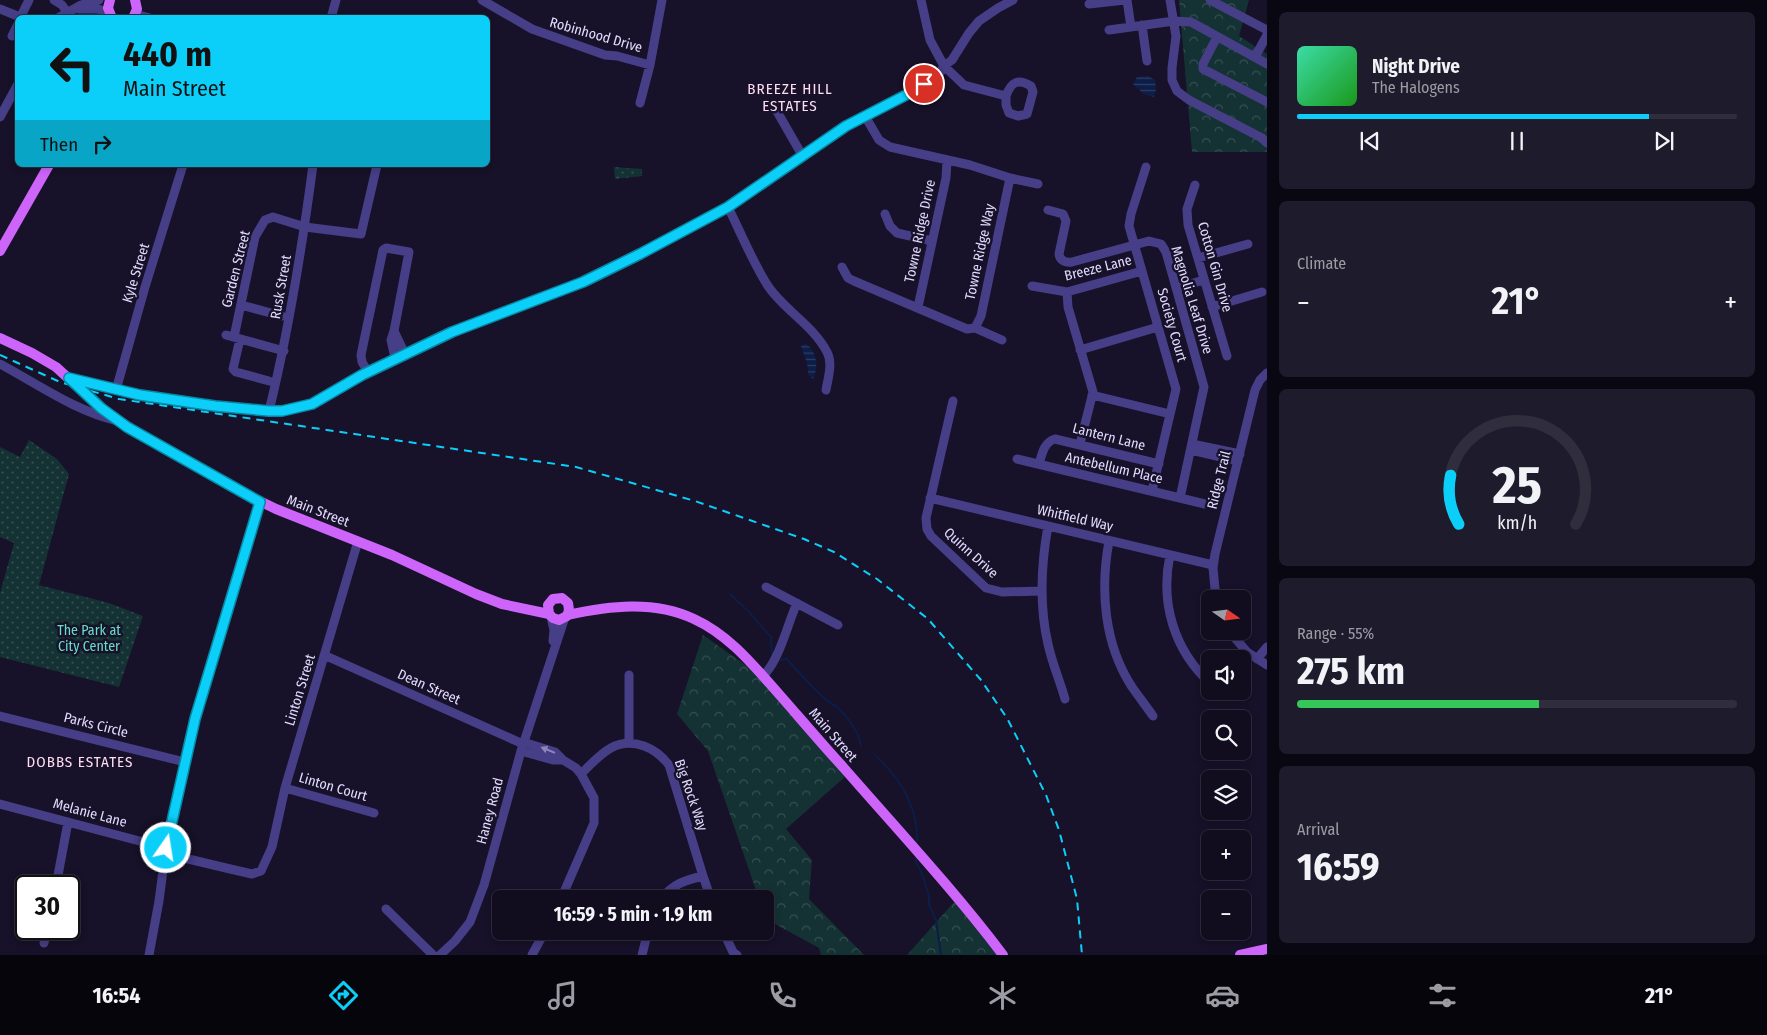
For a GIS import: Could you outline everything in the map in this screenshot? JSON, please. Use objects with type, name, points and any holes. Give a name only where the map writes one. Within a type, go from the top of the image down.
[{"type":"main road","points":[[110,0],[108,8],[111,15]]},
{"type":"main road","points":[[134,15],[137,5],[135,0]]},
{"type":"main road","points":[[0,251],[48,167]]},
{"type":"main road","name":"Main Street","points":[[0,338],[42,358],[69,378],[118,421],[260,502],[358,541],[492,601],[550,615],[559,620],[566,616],[600,608]]},
{"type":"main road","name":"Main Street","points":[[514,606],[542,606],[559,598],[579,606],[600,608],[647,607],[666,610],[691,618],[712,628],[729,641],[764,676],[967,909],[1002,955]]},
{"type":"main road","points":[[550,615],[548,607],[552,600]]},
{"type":"main road","points":[[566,616],[569,608],[567,602]]},
{"type":"main road","points":[[1240,955],[1267,949]]},
{"type":"street","points":[[21,15],[29,0]]},
{"type":"street","points":[[63,15],[81,5],[99,0]]},
{"type":"street","points":[[332,15],[336,0]]},
{"type":"street","name":"Robinhood Drive","points":[[482,0],[532,30],[605,55],[617,56],[650,65]]},
{"type":"street","points":[[921,0],[930,40],[944,66],[964,85],[1006,96]]},
{"type":"street","points":[[69,378],[116,390],[205,405],[282,411],[312,404],[395,358],[452,332],[583,282],[728,207],[802,155],[864,116],[908,94],[939,74],[944,66],[952,60],[979,21],[1013,0]]},
{"type":"street","points":[[1089,4],[1126,0],[1131,27]]},
{"type":"street","points":[[1170,0],[1176,36],[1172,80],[1177,91],[1189,100],[1262,138],[1267,143]]},
{"type":"street","points":[[1210,0],[1267,30]]},
{"type":"street","points":[[57,1],[70,11],[98,9],[109,15]]},
{"type":"street","points":[[640,103],[650,65],[659,2]]},
{"type":"street","points":[[0,9],[15,15]]},
{"type":"street","points":[[1109,30],[1174,20],[1191,22],[1267,64]]},
{"type":"street","points":[[1142,25],[1147,61]]},
{"type":"street","points":[[12,36],[15,30]]},
{"type":"street","points":[[1255,57],[1267,35]]},
{"type":"street","points":[[1217,37],[1203,64],[1203,69],[1267,102]]},
{"type":"street","points":[[0,117],[15,90]]},
{"type":"street","points":[[775,108],[802,155]]},
{"type":"street","points":[[864,116],[874,132],[886,144],[900,150],[970,165],[1010,178],[1038,184]]},
{"type":"street","name":"Towne Ridge Drive","points":[[918,307],[946,178],[946,160]]},
{"type":"street","name":"Kyle Street","points":[[116,390],[143,295],[183,167]]},
{"type":"street","name":"Rusk Street","points":[[269,411],[284,351],[305,227],[313,167]]},
{"type":"street","name":"Garden Street","points":[[269,380],[236,372],[233,369],[233,337],[255,237],[266,220],[273,217],[305,227],[361,234],[377,167]]},
{"type":"street","name":"Society Court","points":[[1146,167],[1129,226],[1176,389],[1152,491]]},
{"type":"street","name":"Towne Ridge Way","points":[[975,328],[981,316],[1010,178]]},
{"type":"street","name":"Cotton Gin Drive","points":[[1195,185],[1187,209],[1187,218],[1227,356]]},
{"type":"street","points":[[728,207],[768,286],[817,338],[828,354],[830,371],[826,390]]},
{"type":"street","name":"Magnolia Leaf Drive","points":[[1048,210],[1063,214],[1066,220],[1059,254],[1064,262],[1072,262],[1149,241],[1161,244],[1166,252],[1204,387],[1180,498]]},
{"type":"street","points":[[885,214],[890,226],[897,233],[932,241]]},
{"type":"street","points":[[1198,258],[1248,244]]},
{"type":"street","points":[[368,372],[361,356],[383,250],[386,248],[409,252],[391,340],[395,358]]},
{"type":"street","points":[[842,267],[848,278],[854,281],[968,329],[975,328],[1002,340]]},
{"type":"street","name":"Breeze Lane","points":[[1032,286],[1067,292],[1142,271]]},
{"type":"street","points":[[1177,291],[1205,282]]},
{"type":"street","points":[[1067,292],[1068,307],[1092,387],[1092,395],[1080,444]]},
{"type":"street","points":[[1212,307],[1262,292]]},
{"type":"street","points":[[241,305],[282,316]]},
{"type":"street","points":[[1080,350],[1158,327]]},
{"type":"street","points":[[394,331],[405,354]]},
{"type":"street","points":[[233,337],[284,351]]},
{"type":"street","points":[[0,364],[74,406],[92,414],[118,421]]},
{"type":"street","name":"Ridge Trail","points":[[1215,590],[1213,565],[1255,390],[1260,380],[1267,373]]},
{"type":"street","points":[[74,406],[85,393]]},
{"type":"street","points":[[1092,395],[1170,414]]},
{"type":"street","name":"Quinn Drive","points":[[953,401],[930,498],[926,530],[986,588],[996,591],[1041,592]]},
{"type":"street","name":"Lantern Lane","points":[[1039,464],[1043,450],[1051,439],[1059,439],[1159,464]]},
{"type":"street","points":[[1191,447],[1239,458]]},
{"type":"street","name":"Antebellum Place","points":[[1017,459],[1205,504]]},
{"type":"street","name":"Whitfield Way","points":[[930,498],[1213,565]]},
{"type":"street","points":[[149,955],[160,901],[166,848],[185,762],[201,699],[260,502]]},
{"type":"street","points":[[1048,526],[1044,548],[1041,592],[1048,645],[1065,699]]},
{"type":"street","points":[[1109,540],[1104,589],[1111,638],[1126,676],[1153,716]]},
{"type":"street","name":"Linton Street","points":[[272,847],[285,788],[358,541]]},
{"type":"street","points":[[1170,555],[1166,579],[1170,619],[1185,654],[1201,675]]},
{"type":"street","points":[[766,586],[838,625]]},
{"type":"street","points":[[764,676],[770,670],[797,603]]},
{"type":"street","name":"Haney Road","points":[[549,664],[554,630],[550,615]]},
{"type":"street","name":"Haney Road","points":[[440,955],[455,941],[470,922],[481,894],[522,746],[566,616]]},
{"type":"street","points":[[1236,640],[1257,660],[1267,665]]},
{"type":"street","points":[[1257,660],[1267,647]]},
{"type":"street","name":"Dean Street","points":[[324,655],[522,746]]},
{"type":"street","points":[[581,774],[602,752],[615,745],[629,742],[629,675]]},
{"type":"street","name":"Parks Circle","points":[[0,716],[185,762]]},
{"type":"street","name":"Big Rock Way","points":[[629,742],[655,751],[664,758],[668,765],[708,890]]},
{"type":"street","points":[[522,746],[553,760],[563,760],[576,768],[594,798],[594,823],[565,890]]},
{"type":"street","name":"Linton Court","points":[[285,788],[374,814]]},
{"type":"street","name":"Melanie Lane","points":[[0,804],[166,848],[180,857],[252,874],[261,871],[272,847]]},
{"type":"street","points":[[58,875],[68,822]]},
{"type":"street","points":[[668,890],[682,881],[703,876]]},
{"type":"street","points":[[386,908],[433,955]]},
{"type":"street","points":[[532,955],[540,940]]},
{"type":"street","points":[[642,955],[646,940]]},
{"type":"street","points":[[728,940],[733,952],[737,955]]},
{"type":"green space","points":[[1179,0],[1249,0],[1239,36],[1267,54],[1267,152],[1192,152]]},
{"type":"green space","points":[[614,167],[642,169],[642,176],[615,179]]},
{"type":"green space","name":"The Park at City Center","points":[[29,440],[57,459],[69,474],[39,585],[109,603],[143,616],[119,687],[0,657],[0,593],[14,543],[0,537],[0,447],[20,457]]},
{"type":"green space","points":[[703,635],[761,676],[847,775],[786,829],[812,860],[809,899],[864,955],[821,955],[819,948],[774,923],[774,890],[756,890],[708,751],[677,714]]},
{"type":"green space","points":[[955,901],[1006,955],[907,955]]},
{"type":"water","points":[[1148,76],[1155,80],[1156,89],[1154,97],[1144,94],[1133,84],[1137,77]]},
{"type":"water","points":[[805,343],[812,350],[816,359],[813,379],[808,375],[807,363],[801,346]]},
{"type":"waterway","points":[[730,594],[771,637],[772,654]]},
{"type":"waterway","points":[[779,660],[787,659],[819,693],[841,711],[855,730],[861,746]]},
{"type":"waterway","points":[[876,756],[894,775],[907,796],[915,819],[917,845]]},
{"type":"waterway","points":[[916,858],[929,896],[929,905],[936,920],[941,955]]},
{"type":"railway","points":[[0,355],[60,382],[119,399],[576,467],[695,501],[804,539],[834,552],[877,579],[928,619],[981,680],[1007,718],[1046,795],[1059,830],[1077,899],[1082,955]]},
{"type":"district","name":"BREEZE HILL ESTATES","points":[[790,98]]},
{"type":"district","name":"DOBBS ESTATES","points":[[80,762]]},
{"type":"route","points":[[166,848],[195,719],[260,502],[127,427],[101,408],[69,378],[140,395],[215,406],[282,411],[312,404],[395,358],[452,332],[583,282],[640,254],[728,207],[846,126],[924,84]]}]
